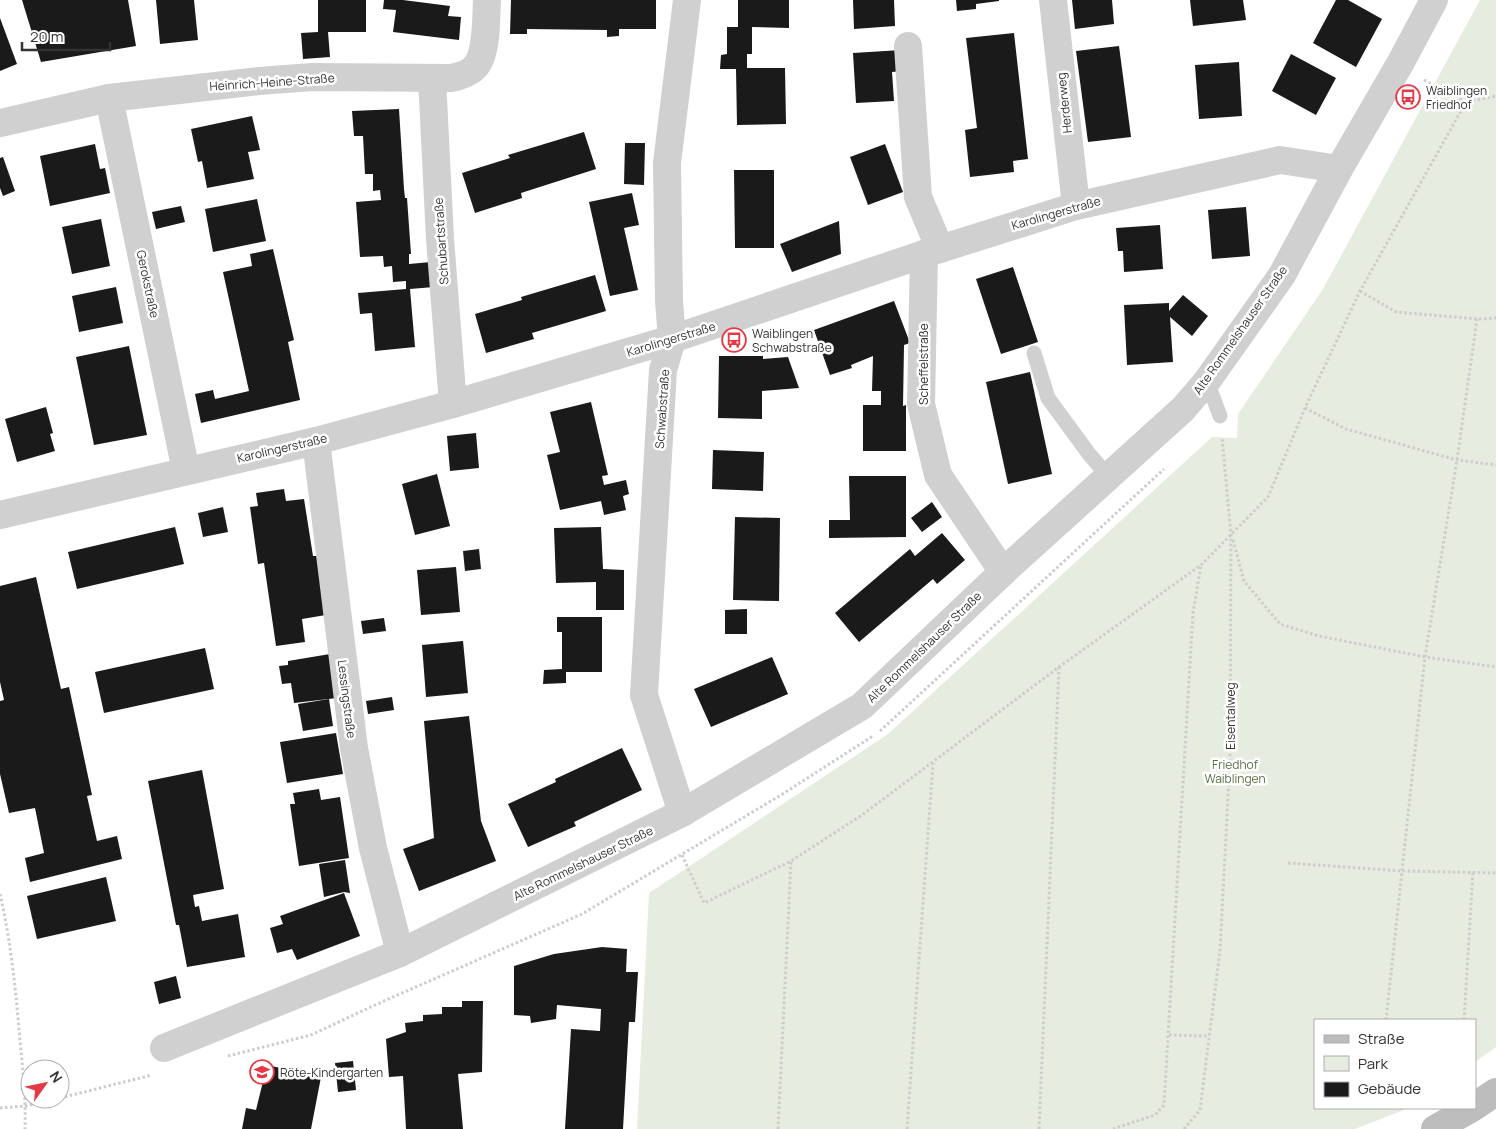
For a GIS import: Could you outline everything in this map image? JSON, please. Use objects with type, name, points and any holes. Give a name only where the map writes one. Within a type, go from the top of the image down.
[{"type":"main road","points":[[1476,1105],[1496,1092]]},
{"type":"main road","points":[[1435,1129],[1470,1109]]},
{"type":"street","name":"Heinrich-Heine-Straße","points":[[0,123],[109,98],[259,81],[312,77],[451,78],[460,76],[478,63],[483,49],[487,0]]},
{"type":"street","name":"Schwabstraße","points":[[682,813],[644,695],[663,370],[672,339],[669,301],[667,163],[687,0]]},
{"type":"street","name":"Herderweg","points":[[1053,0],[1076,206]]},
{"type":"street","name":"Alte Rommelshauser Straße","points":[[164,1048],[400,953],[682,813],[862,706],[1003,572],[1183,409],[1208,381],[1282,275],[1434,0]]},
{"type":"street","name":"Scheffelstraße","points":[[908,46],[918,197],[932,251],[921,404],[938,475],[1003,572]]},
{"type":"street","name":"Schubartstraße","points":[[432,78],[440,239],[453,404]]},
{"type":"street","name":"Gerokstraße","points":[[109,98],[186,471]]},
{"type":"street","name":"Karolingerstraße","points":[[0,515],[316,441],[453,404],[672,339],[932,251],[1076,206],[1280,160],[1339,169]]},
{"type":"street","name":"Lessingstraße","points":[[316,441],[354,748],[372,848],[400,953]]},
{"type":"lane","points":[[1034,353],[1048,398],[1089,454],[1109,477]]},
{"type":"lane","points":[[1208,381],[1220,416]]},
{"type":"path","points":[[1422,80],[1466,102],[1496,96]]},
{"type":"path","points":[[682,855],[704,903],[791,861],[862,815],[1059,666],[1201,565],[1268,497],[1305,408],[1360,290],[1466,102]]},
{"type":"path","points":[[1360,290],[1396,312],[1477,319],[1496,318]]},
{"type":"path","points":[[1386,1019],[1425,658],[1457,460],[1477,319]]},
{"type":"path","points":[[1305,408],[1346,429],[1457,460],[1496,465]]},
{"type":"path","name":"Eisentalweg","points":[[1184,1129],[1200,1110],[1220,951],[1230,758],[1231,535],[1220,416]]},
{"type":"path","points":[[1231,535],[1244,580],[1280,624],[1319,636],[1425,658],[1496,667]]},
{"type":"path","points":[[1113,1129],[1155,1115],[1164,1105],[1193,613],[1201,565]]},
{"type":"path","points":[[1039,1129],[1059,666]]},
{"type":"path","points":[[907,1129],[933,763]]},
{"type":"path","points":[[778,1129],[791,861]]},
{"type":"path","points":[[1288,863],[1402,871],[1496,873]]},
{"type":"path","points":[[1464,1019],[1473,872]]},
{"type":"path","points":[[0,894],[11,955],[22,1059]]},
{"type":"path","points":[[1169,1035],[1209,1036]]},
{"type":"path","points":[[70,1095],[153,1074]]},
{"type":"path","points":[[0,1108],[20,1106]]},
{"type":"path","points":[[25,1129],[26,1109]]},
{"type":"green space","name":"Friedhof Waiblingen","points":[[1480,0],[1496,0],[1496,1047],[1476,1061],[1476,1019],[1314,1019],[1314,1109],[1406,1109],[1355,1129],[637,1129],[649,893],[888,734],[1212,437],[1237,438],[1238,414],[1323,289]]},
{"type":"building","points":[[22,0],[128,0],[136,46],[41,62]]},
{"type":"building","points":[[156,0],[194,0],[198,40],[160,44]]},
{"type":"building","points":[[318,0],[366,0],[366,32],[328,32],[330,57],[303,59],[301,33],[318,32]]},
{"type":"building","points":[[384,0],[403,0],[450,6],[448,16],[461,17],[459,40],[393,32],[396,10],[383,9]]},
{"type":"building","points":[[511,0],[656,0],[656,29],[619,29],[619,36],[607,37],[607,30],[527,29],[527,34],[510,34]]},
{"type":"building","points":[[738,0],[789,0],[789,28],[752,27],[752,54],[747,54],[747,68],[785,68],[786,124],[737,125],[736,69],[720,69],[721,55],[727,54],[727,27],[738,27]]},
{"type":"building","points":[[853,0],[894,0],[895,26],[854,29]]},
{"type":"building","points":[[956,0],[999,1],[976,4],[976,9],[957,11]]},
{"type":"building","points":[[1072,0],[1112,0],[1114,24],[1075,29]]},
{"type":"building","points":[[1190,0],[1243,0],[1246,20],[1193,26]]},
{"type":"building","points":[[1336,0],[1348,0],[1382,19],[1356,67],[1313,43]]},
{"type":"building","points":[[0,18],[17,64],[0,71]]},
{"type":"building","points":[[1014,33],[1028,159],[1013,161],[1014,172],[970,177],[965,130],[977,128],[966,38]]},
{"type":"building","points":[[1119,46],[1131,137],[1088,142],[1076,51]]},
{"type":"building","points":[[901,50],[902,71],[892,72],[894,101],[856,103],[853,53]]},
{"type":"building","points":[[1291,54],[1336,78],[1316,115],[1272,91]]},
{"type":"building","points":[[1239,62],[1242,116],[1199,119],[1195,65]]},
{"type":"building","points":[[399,109],[404,189],[405,198],[407,198],[411,254],[409,254],[409,264],[431,262],[434,287],[410,289],[415,347],[375,351],[372,313],[360,314],[358,293],[406,289],[406,281],[393,282],[392,266],[384,267],[383,256],[360,257],[356,202],[381,200],[380,190],[373,191],[373,174],[365,174],[363,136],[354,136],[352,111]]},
{"type":"building","points":[[252,116],[260,150],[248,152],[254,179],[207,188],[202,161],[198,162],[191,129]]},
{"type":"building","points":[[584,132],[596,169],[521,193],[522,198],[475,213],[462,173],[510,158],[508,155]]},
{"type":"building","points":[[625,143],[645,143],[644,185],[624,184]]},
{"type":"building","points":[[95,144],[100,169],[105,168],[110,193],[50,206],[40,156]]},
{"type":"building","points":[[885,144],[903,192],[868,205],[850,157]]},
{"type":"building","points":[[3,157],[15,191],[3,196],[0,188],[0,158]]},
{"type":"building","points":[[734,170],[774,170],[774,248],[735,248]]},
{"type":"building","points":[[632,193],[639,225],[624,228],[638,290],[610,296],[589,202]]},
{"type":"building","points":[[257,199],[266,241],[213,252],[205,209]]},
{"type":"building","points":[[181,206],[185,222],[156,229],[152,212]]},
{"type":"building","points":[[1246,207],[1250,256],[1212,259],[1208,210]]},
{"type":"building","points":[[101,219],[110,266],[72,274],[62,227]]},
{"type":"building","points":[[839,221],[841,254],[792,272],[780,244]]},
{"type":"building","points":[[1160,225],[1163,269],[1124,272],[1123,251],[1118,251],[1116,228]]},
{"type":"building","points":[[273,249],[294,340],[288,342],[300,400],[201,423],[195,394],[213,390],[215,399],[249,391],[223,272],[252,266],[250,254]]},
{"type":"building","points":[[1013,267],[1038,342],[1001,354],[976,279]]},
{"type":"building","points":[[595,275],[606,311],[532,333],[534,339],[486,353],[475,314],[522,300],[521,297]]},
{"type":"building","points":[[116,287],[123,323],[79,332],[72,296]]},
{"type":"building","points":[[1183,295],[1208,316],[1192,336],[1170,317],[1173,362],[1127,365],[1124,305],[1169,303],[1169,311]]},
{"type":"building","points":[[894,301],[910,343],[904,345],[903,406],[906,405],[906,451],[863,451],[863,405],[881,405],[881,391],[872,391],[873,356],[851,365],[852,368],[830,375],[814,330]]},
{"type":"building","points":[[129,346],[147,435],[94,445],[76,357]]},
{"type":"building","points":[[719,356],[763,356],[763,359],[788,357],[799,388],[762,391],[762,419],[718,418]]},
{"type":"building","points":[[1030,372],[1052,474],[1008,484],[986,382]]},
{"type":"building","points":[[591,402],[608,475],[602,476],[604,485],[626,480],[629,494],[623,496],[626,510],[604,515],[601,501],[560,510],[547,455],[560,452],[550,412]]},
{"type":"building","points":[[46,407],[53,433],[50,434],[55,451],[17,462],[5,419]]},
{"type":"building","points":[[476,433],[479,468],[450,471],[447,436]]},
{"type":"building","points":[[713,450],[764,452],[763,491],[712,489]]},
{"type":"building","points":[[437,474],[450,526],[415,535],[402,484]]},
{"type":"building","points":[[849,476],[906,476],[906,537],[829,538],[829,520],[850,520]]},
{"type":"building","points":[[284,489],[286,501],[304,499],[313,556],[317,556],[326,615],[302,619],[305,642],[276,646],[264,563],[258,564],[250,507],[258,506],[256,493]]},
{"type":"building","points":[[932,502],[942,517],[922,532],[911,518]]},
{"type":"building","points":[[223,507],[228,532],[203,537],[198,513]]},
{"type":"building","points":[[735,517],[780,518],[779,601],[733,600]]},
{"type":"building","points":[[175,527],[184,564],[77,589],[68,552]]},
{"type":"building","points":[[601,527],[603,569],[624,570],[624,610],[596,610],[596,582],[556,583],[554,528]]},
{"type":"building","points":[[942,533],[965,560],[937,584],[933,579],[859,642],[835,613],[910,549],[915,556]]},
{"type":"building","points":[[479,549],[481,569],[465,571],[463,551]]},
{"type":"building","points":[[456,567],[460,612],[421,615],[417,570]]},
{"type":"building","points":[[36,577],[61,689],[69,687],[92,795],[87,796],[97,841],[117,836],[122,859],[30,882],[25,858],[44,853],[35,808],[9,813],[0,774],[0,701],[4,700],[0,682],[0,586]]},
{"type":"building","points":[[747,609],[747,634],[725,634],[725,610]]},
{"type":"building","points":[[557,617],[602,617],[602,672],[566,672],[566,683],[543,684],[544,670],[562,669],[562,632],[557,632]]},
{"type":"building","points":[[384,618],[386,631],[363,634],[361,621]]},
{"type":"building","points":[[463,641],[468,693],[426,697],[422,645]]},
{"type":"building","points":[[205,648],[214,689],[104,713],[95,672]]},
{"type":"building","points":[[330,654],[337,698],[294,703],[291,683],[282,684],[279,666],[288,665],[288,661]]},
{"type":"building","points":[[772,657],[788,694],[711,727],[694,689]]},
{"type":"building","points":[[392,697],[394,710],[368,714],[366,701]]},
{"type":"building","points":[[329,699],[333,726],[303,731],[298,704]]},
{"type":"building","points":[[469,716],[481,821],[496,861],[419,891],[403,849],[434,838],[424,721]]},
{"type":"building","points":[[336,733],[343,774],[287,783],[280,742]]},
{"type":"building","points":[[622,748],[642,790],[574,822],[576,826],[528,847],[508,804],[556,782],[555,779]]},
{"type":"building","points":[[202,770],[224,889],[193,895],[195,907],[199,906],[202,921],[238,914],[245,957],[187,967],[179,925],[176,925],[148,781]]},
{"type":"building","points":[[319,789],[321,800],[340,797],[349,858],[299,866],[290,804],[295,804],[293,793]]},
{"type":"building","points":[[345,860],[350,893],[344,892],[324,897],[319,864]]},
{"type":"building","points":[[106,877],[116,921],[37,939],[27,896]]},
{"type":"building","points":[[344,893],[360,936],[297,960],[292,949],[277,953],[270,928],[283,924],[280,916]]},
{"type":"building","points":[[602,947],[627,949],[626,972],[638,972],[635,1022],[629,1022],[623,1129],[565,1129],[571,1029],[600,1031],[601,1009],[557,1005],[556,1019],[531,1023],[530,1016],[514,1015],[514,966],[554,954]]},
{"type":"building","points":[[176,976],[181,998],[159,1004],[154,982]]},
{"type":"building","points":[[462,1001],[483,1001],[482,1072],[458,1074],[463,1129],[406,1129],[403,1076],[389,1077],[386,1039],[406,1032],[405,1023],[423,1021],[423,1015],[442,1014],[442,1007],[462,1007]]},
{"type":"building","points":[[353,1061],[356,1090],[338,1092],[335,1063]]},
{"type":"building","points":[[267,1065],[321,1077],[311,1129],[242,1129],[246,1108],[256,1110]]},
{"type":"place","name":"Waiblingen Friedhof","points":[[1408,97]]},
{"type":"place","name":"Waiblingen Schwabstraße","points":[[734,340]]},
{"type":"place","name":"Röte-Kindergarten","points":[[262,1072]]}]
